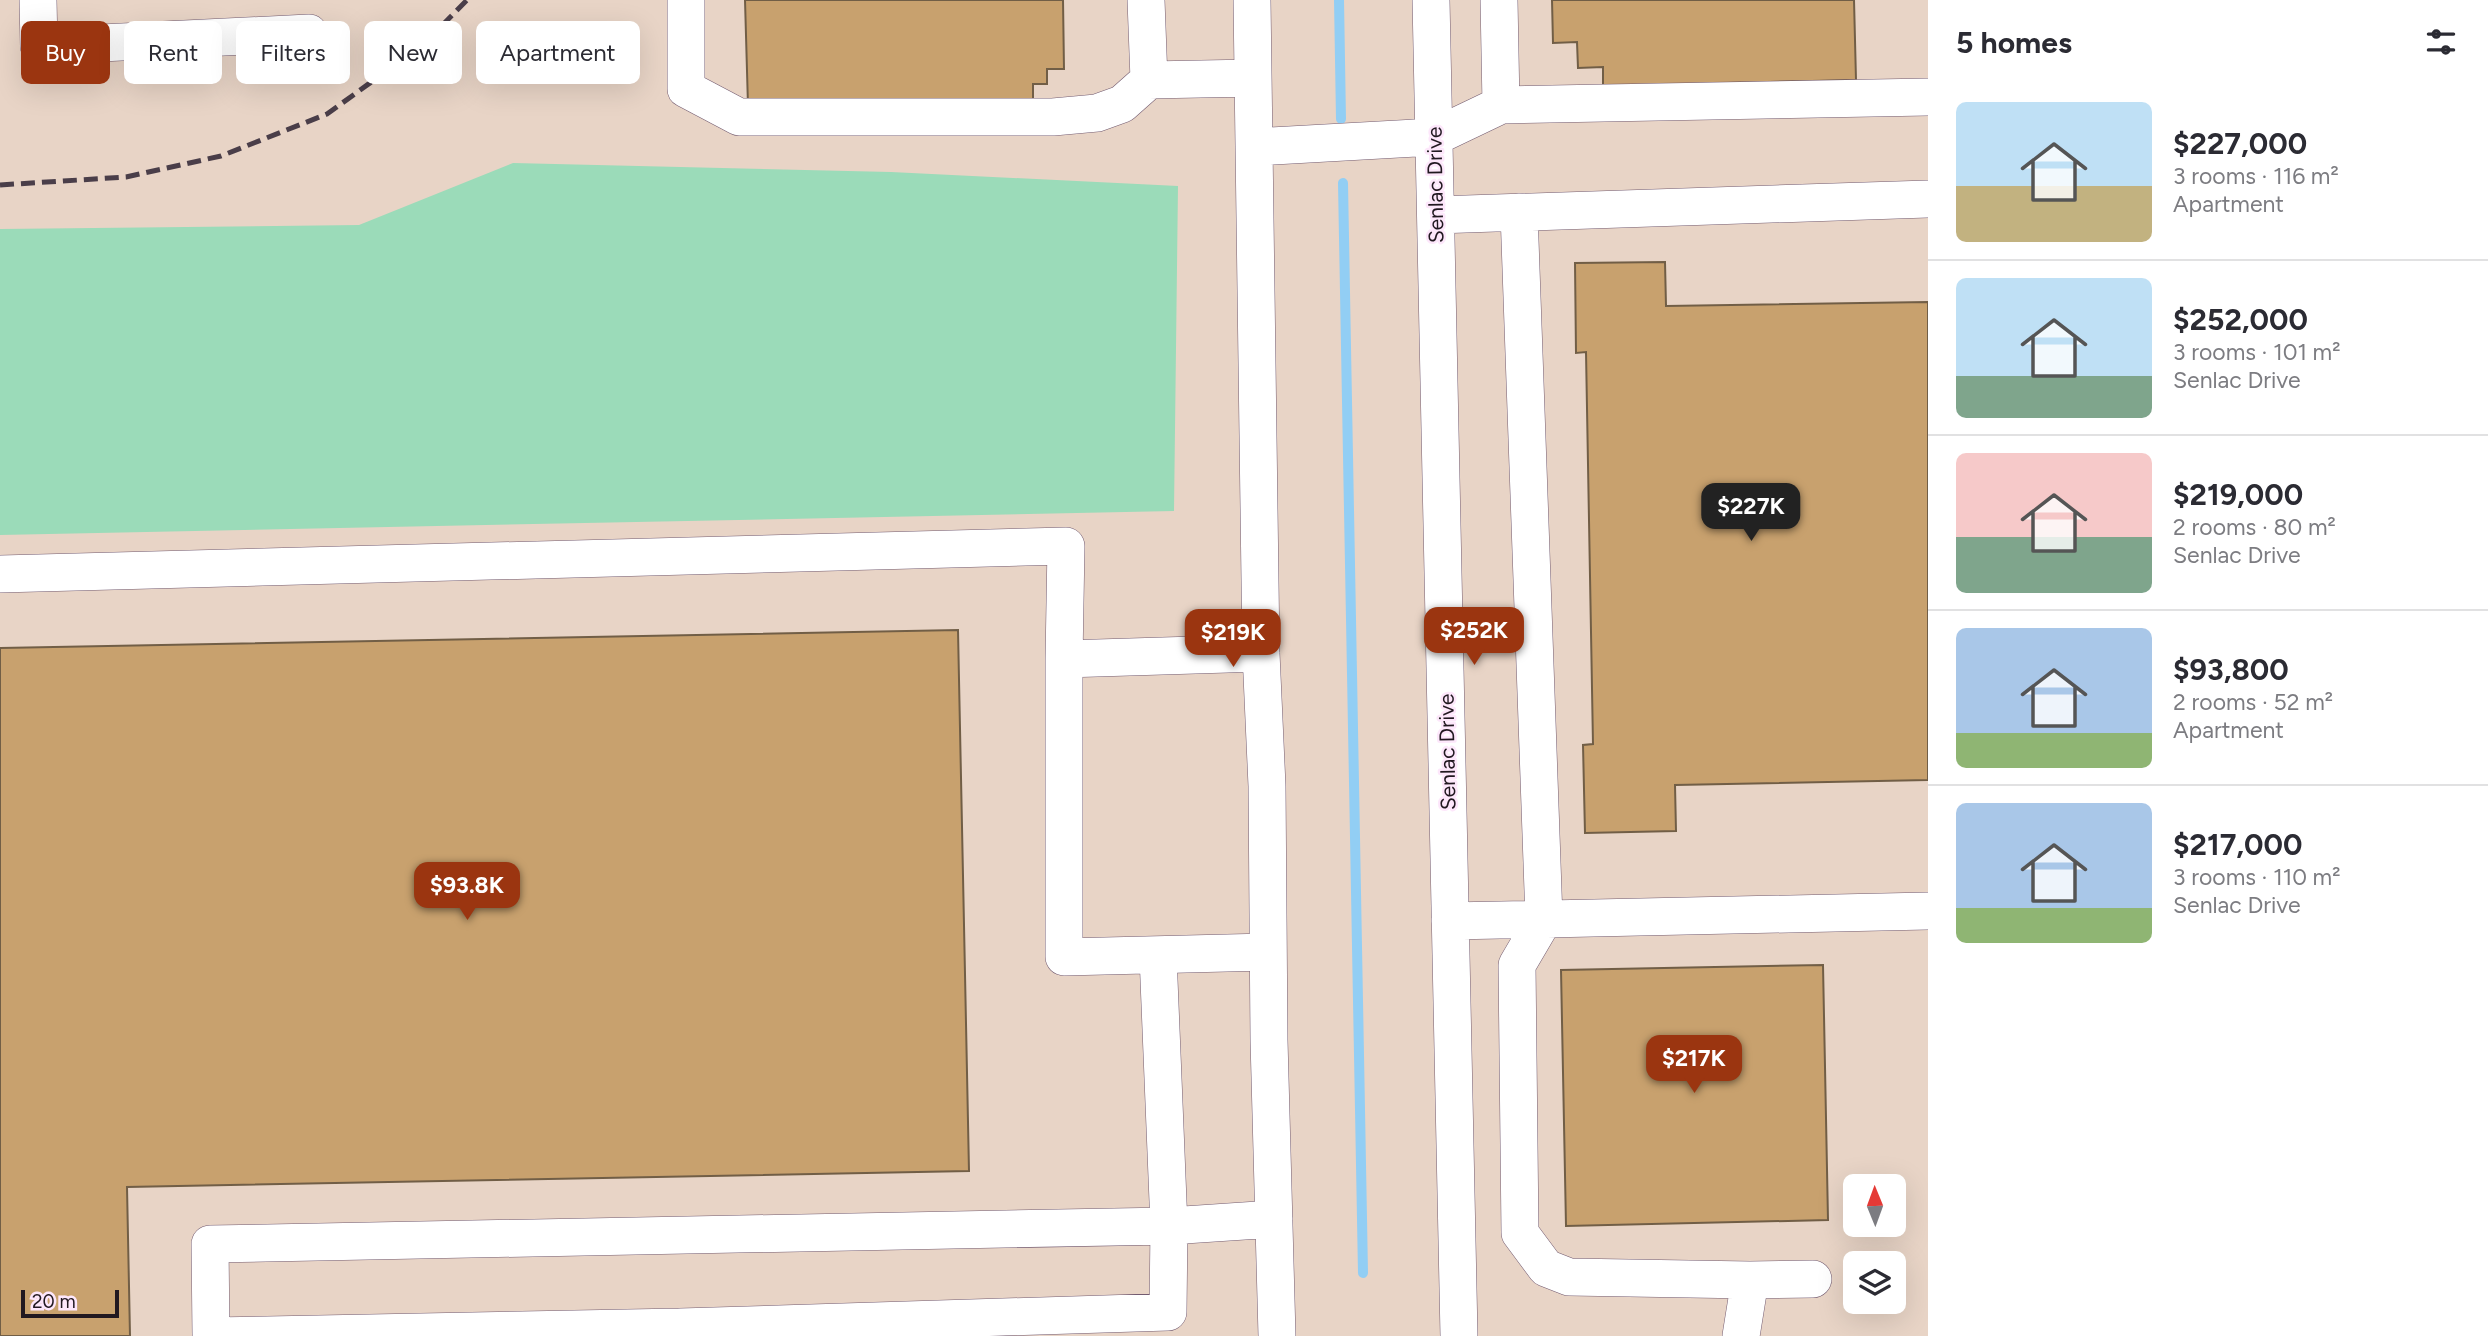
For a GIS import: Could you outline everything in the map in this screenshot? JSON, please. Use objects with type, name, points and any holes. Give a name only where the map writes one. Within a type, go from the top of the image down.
[{"type":"street","points":[[38,0],[39,46],[236,37]]},
{"type":"street","points":[[686,0],[686,89],[739,117],[1053,117],[1097,113],[1122,104],[1149,80],[1253,78]]},
{"type":"street","points":[[1146,0],[1149,80]]},
{"type":"street","points":[[1252,0],[1261,653],[1277,1336]]},
{"type":"street","name":"Senlac Drive","points":[[1431,0],[1459,1336]]},
{"type":"street","points":[[1499,0],[1501,105]]},
{"type":"street","points":[[1254,148],[1434,137],[1501,105],[1928,96]]},
{"type":"street","points":[[1436,215],[1928,199]]},
{"type":"street","points":[[1518,212],[1544,919],[1517,965],[1520,1233],[1546,1268],[1569,1277],[1813,1279]]},
{"type":"street","points":[[0,574],[1066,546],[1064,957],[1268,952]]},
{"type":"street","points":[[1064,659],[1261,653]]},
{"type":"street","points":[[1450,921],[1928,911]]},
{"type":"street","points":[[1158,955],[1169,1226],[1168,1312],[680,1332],[211,1335],[210,1244],[1169,1226],[1274,1219]]},
{"type":"street","points":[[1741,1336],[1749,1280]]},
{"type":"shaded area","points":[[0,0],[1928,0],[1928,1336],[0,1336]]},
{"type":"green space","points":[[513,163],[891,172],[1178,186],[1174,511],[0,535],[0,229],[359,225]]},
{"type":"building","points":[[745,0],[1063,0],[1064,69],[1047,69],[1047,84],[1033,84],[1033,100],[748,106]]},
{"type":"building","points":[[1552,0],[1854,0],[1856,80],[1603,86],[1603,67],[1578,68],[1577,42],[1553,43]]},
{"type":"building","points":[[1665,262],[1666,306],[1928,302],[1928,780],[1675,785],[1676,831],[1585,833],[1583,745],[1593,744],[1586,352],[1576,353],[1575,263]]},
{"type":"building","points":[[958,630],[969,1171],[127,1187],[130,1336],[0,1336],[0,648]]},
{"type":"building","points":[[1823,965],[1828,1220],[1566,1226],[1561,970]]},
{"type":"waterway","points":[[1339,0],[1341,119]]},
{"type":"waterway","points":[[1343,183],[1363,1273]]},
{"type":"railway","points":[[0,185],[126,177],[221,156],[327,114],[424,44],[467,0]]}]
